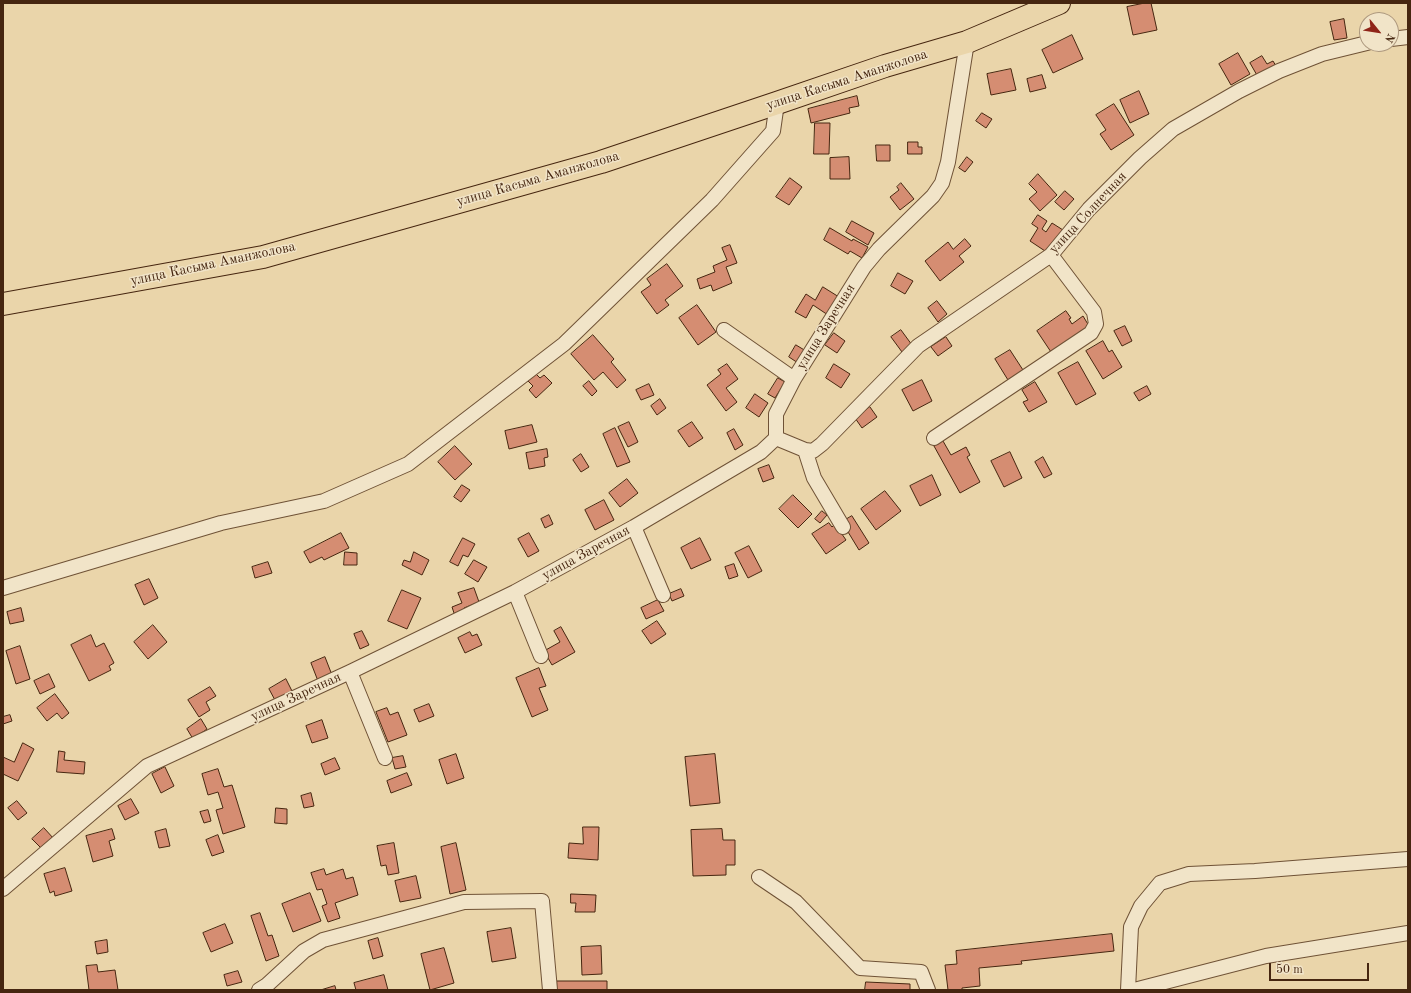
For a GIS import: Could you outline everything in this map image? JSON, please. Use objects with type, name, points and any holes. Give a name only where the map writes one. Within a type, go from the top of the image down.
[{"type":"main road","name":"улица Касыма Аманжолова","points":[[3,304],[263,257],[601,162],[885,66],[967,42],[1059,3]]},
{"type":"street","name":"улица Заречная","points":[[3,889],[147,766],[350,672],[515,592],[634,527],[761,452],[776,438],[776,414],[794,378],[864,267],[879,249],[933,196],[942,183],[948,162],[967,42]]},
{"type":"street","name":"улица Солнечная","points":[[806,450],[813,450],[822,444],[918,346],[1051,255],[1089,209],[1140,158],[1173,129],[1239,91],[1279,71],[1322,54],[1359,45]]},
{"type":"street","points":[[3,588],[221,524],[324,501],[408,464],[564,344],[717,194],[773,131],[778,103]]},
{"type":"street","points":[[934,438],[1091,333],[1096,324],[1094,312],[1051,255]]},
{"type":"street","points":[[724,330],[794,378]]},
{"type":"street","points":[[776,438],[806,450],[814,478],[843,527]]},
{"type":"street","points":[[634,527],[663,595]]},
{"type":"street","points":[[515,592],[541,656]]},
{"type":"street","points":[[350,672],[385,758]]},
{"type":"street","points":[[1128,990],[1131,928],[1141,906],[1160,883],[1189,874],[1255,871],[1408,860]]},
{"type":"street","points":[[759,877],[796,902],[860,968],[921,972],[928,990]]},
{"type":"street","points":[[259,990],[267,985],[304,951],[323,940],[464,902],[542,902],[550,990]]},
{"type":"street","points":[[1134,990],[1266,956],[1408,933]]},
{"type":"building","points":[[1151,3],[1157,30],[1133,35],[1127,7]]},
{"type":"building","points":[[1344,19],[1347,38],[1334,40],[1330,22]]},
{"type":"building","points":[[1072,35],[1083,59],[1053,73],[1042,50]]},
{"type":"building","points":[[1238,53],[1250,74],[1231,85],[1219,64]]},
{"type":"building","points":[[1262,56],[1267,64],[1273,61],[1276,66],[1258,77],[1250,63]]},
{"type":"building","points":[[1011,69],[1016,90],[991,95],[987,74]]},
{"type":"building","points":[[1042,75],[1046,88],[1030,92],[1027,79]]},
{"type":"building","points":[[1139,91],[1149,114],[1130,123],[1120,100]]},
{"type":"building","points":[[857,96],[859,106],[849,108],[850,113],[811,123],[808,109]]},
{"type":"building","points":[[1114,104],[1134,135],[1111,150],[1100,134],[1106,130],[1096,115]]},
{"type":"building","points":[[982,113],[992,119],[986,128],[976,121]]},
{"type":"building","points":[[815,123],[830,123],[829,154],[814,154]]},
{"type":"building","points":[[908,142],[918,142],[918,147],[922,147],[922,154],[908,154]]},
{"type":"building","points":[[876,145],[890,145],[890,161],[877,161]]},
{"type":"building","points":[[849,157],[850,179],[830,179],[830,158]]},
{"type":"building","points":[[967,157],[973,162],[965,172],[959,168]]},
{"type":"building","points":[[1038,174],[1057,195],[1040,211],[1029,199],[1037,192],[1029,184]]},
{"type":"building","points":[[790,178],[802,187],[789,205],[776,197]]},
{"type":"building","points":[[901,183],[914,199],[900,210],[890,197],[899,190],[897,187]]},
{"type":"building","points":[[1065,191],[1074,199],[1064,210],[1055,202]]},
{"type":"building","points":[[1038,215],[1047,221],[1042,229],[1046,232],[1052,223],[1063,230],[1048,253],[1030,241],[1038,228],[1032,224]]},
{"type":"building","points":[[852,221],[874,233],[868,245],[846,232]]},
{"type":"building","points":[[830,228],[852,241],[853,239],[868,247],[862,258],[850,251],[848,254],[824,240]]},
{"type":"building","points":[[965,239],[971,246],[959,256],[964,262],[940,281],[925,261],[948,242],[953,249]]},
{"type":"building","points":[[730,245],[737,263],[726,267],[732,283],[713,291],[711,285],[700,289],[697,279],[715,272],[713,266],[727,260],[722,248]]},
{"type":"building","points":[[667,264],[683,286],[665,300],[669,305],[657,314],[641,292],[651,285],[647,279]]},
{"type":"building","points":[[898,273],[913,281],[905,294],[891,286]]},
{"type":"building","points":[[823,287],[839,297],[828,315],[813,305],[806,318],[795,312],[806,294],[815,300]]},
{"type":"building","points":[[937,301],[947,314],[938,322],[928,308]]},
{"type":"building","points":[[697,305],[716,332],[698,345],[679,318]]},
{"type":"building","points":[[1066,311],[1071,318],[1069,319],[1072,324],[1083,316],[1089,326],[1078,333],[1081,336],[1053,355],[1037,331]]},
{"type":"building","points":[[1125,326],[1132,341],[1122,346],[1114,331]]},
{"type":"building","points":[[901,330],[912,345],[902,352],[891,337]]},
{"type":"building","points":[[834,333],[845,341],[837,353],[825,345]]},
{"type":"building","points":[[593,335],[614,359],[611,362],[626,380],[617,388],[603,372],[594,380],[571,354]]},
{"type":"building","points":[[946,337],[952,346],[938,356],[931,347]]},
{"type":"building","points":[[1103,341],[1109,352],[1112,350],[1122,367],[1103,379],[1086,351]]},
{"type":"building","points":[[796,345],[806,351],[798,363],[789,357]]},
{"type":"building","points":[[1010,350],[1023,370],[1008,380],[995,359]]},
{"type":"building","points":[[1078,362],[1096,394],[1076,405],[1058,373]]},
{"type":"building","points":[[727,364],[738,379],[726,388],[737,402],[726,411],[707,385],[721,374],[718,370]]},
{"type":"building","points":[[834,364],[850,374],[841,388],[826,378]]},
{"type":"building","points":[[536,374],[540,378],[544,375],[552,383],[536,398],[529,390],[533,386],[528,381]]},
{"type":"building","points":[[778,378],[785,382],[775,398],[768,394]]},
{"type":"building","points":[[922,380],[932,401],[913,411],[902,390]]},
{"type":"building","points":[[589,381],[597,391],[592,396],[583,386]]},
{"type":"building","points":[[1035,382],[1047,402],[1029,412],[1023,402],[1028,400],[1022,390]]},
{"type":"building","points":[[649,384],[654,395],[641,400],[636,390]]},
{"type":"building","points":[[1147,386],[1151,394],[1139,401],[1134,393]]},
{"type":"building","points":[[755,394],[768,403],[759,417],[746,408]]},
{"type":"building","points":[[660,399],[666,408],[657,415],[651,406]]},
{"type":"building","points":[[870,407],[877,417],[862,428],[855,418]]},
{"type":"building","points":[[629,422],[638,442],[628,447],[618,427]]},
{"type":"building","points":[[692,422],[703,438],[689,447],[678,431]]},
{"type":"building","points":[[532,425],[537,442],[509,449],[505,431]]},
{"type":"building","points":[[615,428],[630,462],[617,467],[603,434]]},
{"type":"building","points":[[734,429],[743,445],[735,450],[727,433]]},
{"type":"building","points":[[943,441],[951,455],[966,447],[970,455],[967,457],[980,482],[960,493],[934,446]]},
{"type":"building","points":[[455,446],[472,464],[455,480],[438,462]]},
{"type":"building","points":[[547,449],[548,457],[544,458],[545,466],[529,469],[526,453]]},
{"type":"building","points":[[1010,452],[1022,478],[1004,487],[991,461]]},
{"type":"building","points":[[581,454],[589,467],[581,472],[573,460]]},
{"type":"building","points":[[1043,457],[1052,474],[1044,478],[1035,462]]},
{"type":"building","points":[[769,465],[774,478],[763,482],[758,469]]},
{"type":"building","points":[[932,475],[941,495],[920,506],[910,486]]},
{"type":"building","points":[[627,479],[638,493],[620,507],[609,493]]},
{"type":"building","points":[[462,485],[470,490],[461,502],[454,497]]},
{"type":"building","points":[[885,491],[901,511],[876,530],[861,509]]},
{"type":"building","points":[[793,495],[812,514],[798,528],[779,509]]},
{"type":"building","points":[[604,500],[614,520],[595,530],[585,510]]},
{"type":"building","points":[[822,511],[827,515],[820,523],[815,519]]},
{"type":"building","points":[[549,515],[553,524],[545,528],[541,519]]},
{"type":"building","points":[[852,516],[869,543],[859,550],[842,522]]},
{"type":"building","points":[[829,523],[832,527],[835,524],[846,540],[826,554],[812,534]]},
{"type":"building","points":[[341,533],[349,548],[324,560],[322,557],[310,563],[304,552]]},
{"type":"building","points":[[529,533],[539,551],[528,557],[518,539]]},
{"type":"building","points":[[463,538],[475,544],[468,557],[463,555],[458,566],[450,562]]},
{"type":"building","points":[[700,538],[711,560],[691,569],[681,548]]},
{"type":"building","points":[[749,546],[762,571],[748,578],[735,553]]},
{"type":"building","points":[[345,552],[357,553],[357,565],[344,565]]},
{"type":"building","points":[[414,552],[429,560],[422,575],[402,565],[404,560],[410,562]]},
{"type":"building","points":[[474,560],[487,567],[478,582],[465,574]]},
{"type":"building","points":[[268,562],[272,573],[255,578],[252,567]]},
{"type":"building","points":[[734,564],[738,576],[729,579],[725,567]]},
{"type":"building","points":[[149,579],[158,598],[144,605],[135,585]]},
{"type":"building","points":[[474,588],[479,602],[464,608],[466,612],[455,616],[452,607],[462,603],[458,593]]},
{"type":"building","points":[[681,589],[684,596],[672,601],[669,594]]},
{"type":"building","points":[[402,590],[421,598],[407,629],[388,621]]},
{"type":"building","points":[[658,600],[664,611],[646,619],[641,608]]},
{"type":"building","points":[[21,608],[24,621],[10,624],[7,612]]},
{"type":"building","points":[[657,621],[666,634],[651,644],[642,631]]},
{"type":"building","points":[[153,625],[167,642],[148,659],[134,642]]},
{"type":"building","points":[[561,627],[575,652],[552,665],[544,651],[560,642],[554,631]]},
{"type":"building","points":[[362,631],[369,645],[360,649],[354,634]]},
{"type":"building","points":[[470,632],[472,636],[477,634],[482,645],[465,653],[458,638]]},
{"type":"building","points":[[91,635],[96,647],[104,643],[114,663],[109,666],[111,670],[89,681],[71,645]]},
{"type":"building","points":[[20,646],[30,679],[16,684],[6,651]]},
{"type":"building","points":[[325,657],[332,675],[318,681],[311,663]]},
{"type":"building","points":[[539,668],[546,686],[539,688],[548,710],[532,717],[516,678]]},
{"type":"building","points":[[49,674],[55,687],[40,694],[34,681]]},
{"type":"building","points":[[286,679],[293,693],[276,702],[269,689]]},
{"type":"building","points":[[210,687],[216,696],[206,702],[210,710],[199,717],[188,700]]},
{"type":"building","points":[[55,694],[69,713],[62,719],[57,713],[47,721],[37,708]]},
{"type":"building","points":[[429,704],[434,716],[419,722],[414,710]]},
{"type":"building","points":[[387,708],[390,715],[398,712],[407,735],[388,742],[376,712]]},
{"type":"building","points":[[10,715],[12,721],[3,724],[3,717]]},
{"type":"building","points":[[201,719],[207,729],[193,739],[187,729]]},
{"type":"building","points":[[322,720],[328,738],[312,743],[306,726]]},
{"type":"building","points":[[23,743],[34,749],[18,781],[3,774],[3,757],[14,762]]},
{"type":"building","points":[[59,751],[65,752],[64,760],[85,762],[84,774],[57,772]]},
{"type":"building","points":[[456,754],[464,778],[447,784],[439,760]]},
{"type":"building","points":[[715,754],[720,803],[690,806],[685,757]]},
{"type":"building","points":[[403,756],[406,767],[395,769],[392,758]]},
{"type":"building","points":[[335,758],[340,769],[325,775],[321,764]]},
{"type":"building","points":[[165,767],[174,786],[161,793],[152,774]]},
{"type":"building","points":[[218,769],[224,787],[232,785],[245,827],[223,834],[216,810],[223,808],[218,792],[208,795],[202,774]]},
{"type":"building","points":[[407,773],[412,785],[391,793],[387,781]]},
{"type":"building","points":[[311,793],[314,806],[304,808],[301,796]]},
{"type":"building","points":[[131,799],[139,813],[125,820],[118,806]]},
{"type":"building","points":[[17,801],[27,813],[18,820],[8,808]]},
{"type":"building","points":[[276,808],[287,809],[287,824],[275,823]]},
{"type":"building","points":[[208,810],[211,821],[204,823],[200,812]]},
{"type":"building","points":[[583,827],[599,827],[598,860],[568,858],[569,843],[583,844]]},
{"type":"building","points":[[44,828],[54,839],[43,850],[32,839]]},
{"type":"building","points":[[112,829],[115,839],[109,841],[113,856],[93,862],[86,836]]},
{"type":"building","points":[[166,829],[170,846],[159,848],[155,832]]},
{"type":"building","points":[[722,829],[723,840],[735,840],[735,865],[726,865],[726,875],[693,876],[691,830]]},
{"type":"building","points":[[218,835],[224,852],[212,856],[206,840]]},
{"type":"building","points":[[394,843],[399,873],[388,875],[386,865],[381,866],[377,846]]},
{"type":"building","points":[[456,843],[466,890],[450,894],[441,847]]},
{"type":"building","points":[[65,868],[72,891],[55,896],[54,891],[50,893],[44,874]]},
{"type":"building","points":[[324,869],[326,875],[343,869],[346,879],[353,877],[358,895],[335,903],[340,918],[328,922],[322,906],[327,904],[322,889],[317,890],[311,873]]},
{"type":"building","points":[[416,876],[421,898],[400,902],[395,881]]},
{"type":"building","points":[[310,893],[321,921],[293,932],[282,904]]},
{"type":"building","points":[[571,894],[596,895],[595,912],[575,912],[576,903],[571,903]]},
{"type":"building","points":[[260,913],[268,936],[272,935],[279,956],[266,961],[251,916]]},
{"type":"building","points":[[225,924],[233,943],[211,952],[203,933]]},
{"type":"building","points":[[511,928],[516,958],[492,962],[487,932]]},
{"type":"building","points":[[1112,934],[1114,951],[1021,961],[1022,964],[979,968],[980,986],[962,988],[962,990],[948,990],[945,965],[957,964],[956,951]]},
{"type":"building","points":[[378,938],[383,956],[373,959],[368,941]]},
{"type":"building","points":[[107,940],[108,952],[97,954],[95,942]]},
{"type":"building","points":[[601,946],[602,974],[582,975],[581,947]]},
{"type":"building","points":[[444,948],[454,983],[430,990],[421,954]]},
{"type":"building","points":[[97,965],[98,972],[115,970],[118,990],[89,990],[86,966]]},
{"type":"building","points":[[238,971],[242,982],[227,986],[224,975]]},
{"type":"building","points":[[384,975],[388,990],[356,990],[354,983]]},
{"type":"building","points":[[557,981],[607,981],[607,990],[557,990]]},
{"type":"building","points":[[866,982],[910,984],[910,990],[865,990]]},
{"type":"building","points":[[335,986],[336,990],[321,990]]}]
